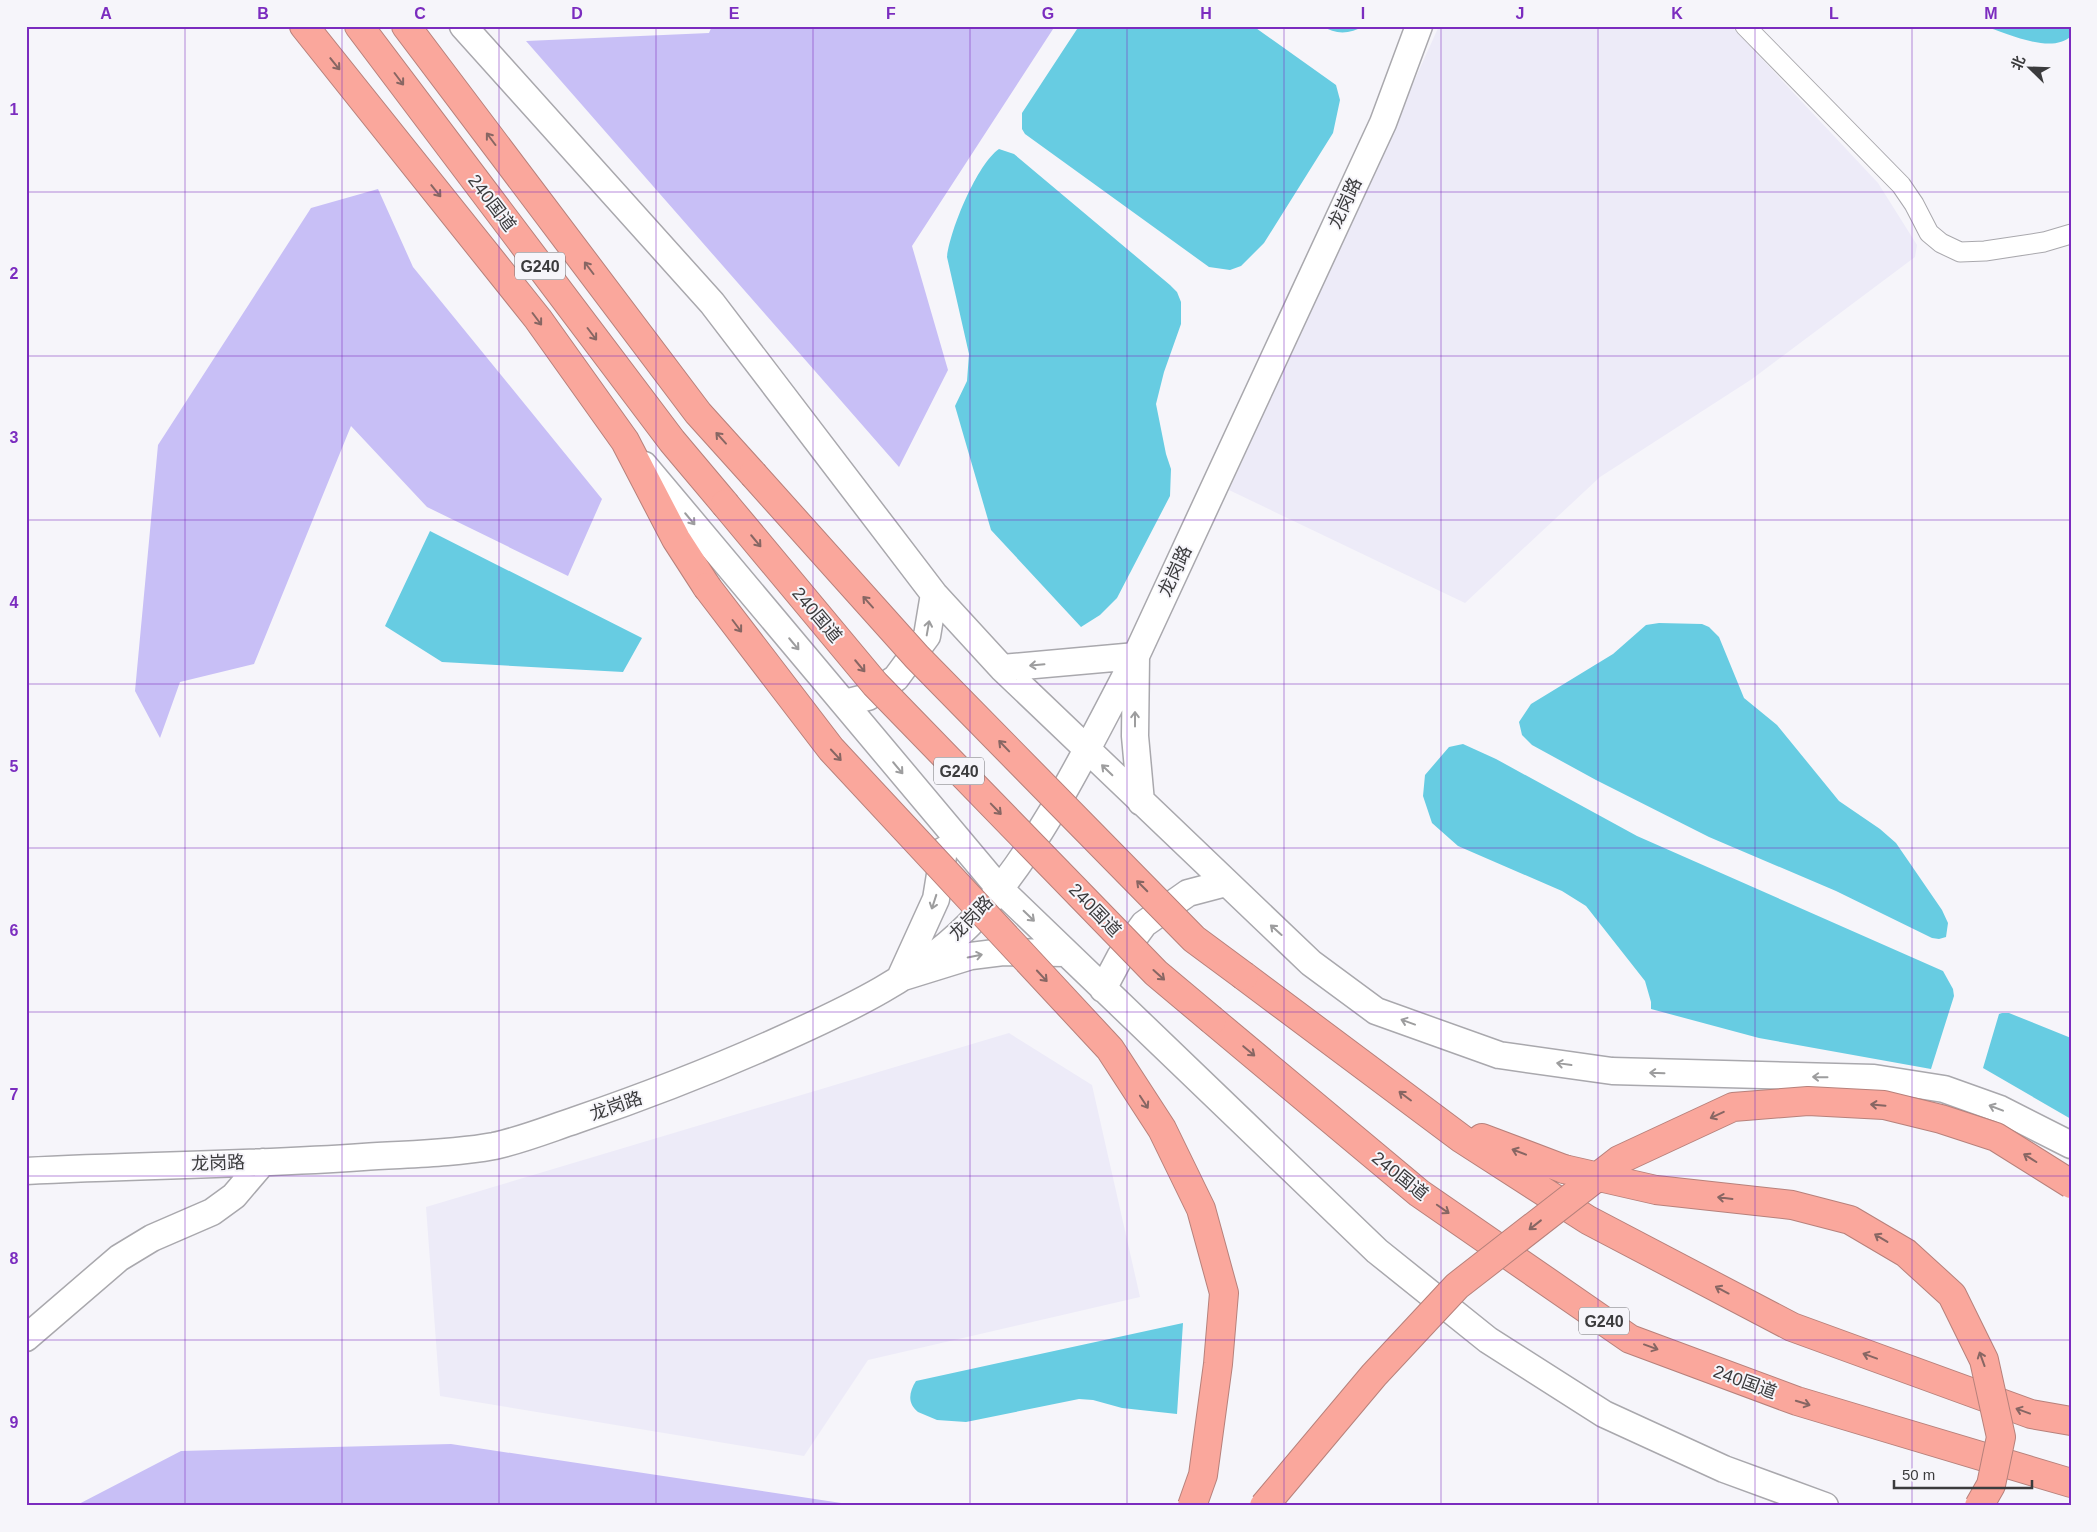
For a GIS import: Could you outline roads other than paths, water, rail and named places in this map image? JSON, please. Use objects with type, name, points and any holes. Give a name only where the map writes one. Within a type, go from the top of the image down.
[{"type":"highway","points":[[304,26],[538,319],[625,441],[676,539],[707,587],[831,749],[1110,1048],[1162,1129],[1202,1208],[1224,1293],[1218,1364],[1203,1475],[1192,1506]]},
{"type":"highway","name":"240国道","points":[[359,26],[672,441],[875,684],[1156,973],[1419,1193],[1630,1339],[1797,1401],[2071,1483]]},
{"type":"highway","name":"G240","points":[[406,26],[698,413],[916,657],[1194,939],[1439,1122],[1588,1220],[1792,1327],[2031,1414],[2071,1421]]},
{"type":"highway","points":[[1264,1506],[1374,1375],[1457,1286],[1618,1160],[1734,1107],[1808,1101],[1884,1105],[1940,1119],[1996,1137],[2071,1184]]},
{"type":"highway","points":[[1439,1122],[1564,1169],[1656,1190],[1792,1206],[1850,1220],[1906,1253],[1952,1295],[1984,1360],[2001,1437],[1991,1485],[1978,1506]]},
{"type":"main road","points":[[463,26],[712,303],[934,594],[1002,668],[1311,963],[1376,1011],[1499,1055],[1612,1071],[1874,1078],[1944,1089],[2000,1109],[2071,1145]]},
{"type":"main road","name":"龙岗路","points":[[26,1171],[263,1162],[465,1150],[518,1140],[644,1097],[729,1063],[826,1019],[900,978],[963,930],[999,888],[1046,819],[1136,656],[1383,123],[1419,26]]},
{"type":"main road","points":[[625,441],[999,888],[1377,1251],[1488,1340],[1604,1414],[1724,1469],[1825,1506]]},
{"type":"main road","points":[[844,704],[868,697],[896,678],[926,636],[934,594]]},
{"type":"main road","points":[[1002,668],[1136,656],[1135,736],[1141,802]]},
{"type":"main road","points":[[900,978],[936,899],[944,845],[941,819]]},
{"type":"main road","points":[[1103,989],[1120,957],[1144,924],[1188,893],[1226,883]]},
{"type":"main road","points":[[900,978],[972,956],[1003,952],[1066,953]]},
{"type":"main road","points":[[26,1338],[119,1258],[152,1238],[212,1212],[234,1196],[263,1162]]},
{"type":"street","points":[[1745,26],[1901,186],[1914,204],[1929,233],[1941,243],[1960,252],[1985,251],[2044,242],[2071,234]]},
{"type":"water","points":[[1079,26],[1253,26],[1336,85],[1340,100],[1333,133],[1264,243],[1241,266],[1230,270],[1209,267],[1025,134],[1022,129],[1022,113]]},
{"type":"water","points":[[1322,26],[1364,26],[1354,31],[1338,32]]},
{"type":"water","points":[[1984,26],[2071,26],[2071,36],[2063,41],[2041,43],[2029,41]]},
{"type":"water","points":[[999,149],[1014,154],[1170,285],[1177,292],[1181,302],[1181,324],[1164,372],[1156,404],[1171,469],[1170,496],[1117,598],[1100,615],[1081,627],[991,530],[955,406],[967,381],[969,354],[947,257],[949,245],[966,198],[982,168]]},
{"type":"water","points":[[430,531],[642,638],[623,672],[442,662],[385,626]]},
{"type":"water","points":[[1659,623],[1702,624],[1709,627],[1719,637],[1744,698],[1777,725],[1839,801],[1880,829],[1896,843],[1942,910],[1948,923],[1946,937],[1932,938],[1836,891],[1709,837],[1596,780],[1532,745],[1522,735],[1519,722],[1531,704],[1613,654],[1646,625]]},
{"type":"water","points":[[1463,744],[1496,759],[1637,836],[1943,971],[1953,989],[1954,996],[1931,1069],[1759,1038],[1651,1009],[1645,981],[1586,906],[1562,891],[1458,846],[1432,823],[1423,796],[1425,775],[1449,747]]},
{"type":"water","points":[[2009,1013],[2071,1038],[2071,1119],[1983,1068],[1999,1014]]},
{"type":"water","points":[[1183,1323],[1177,1414],[1122,1408],[1093,1400],[1079,1399],[966,1422],[937,1420],[918,1412],[912,1405],[910,1397],[916,1381]]}]
